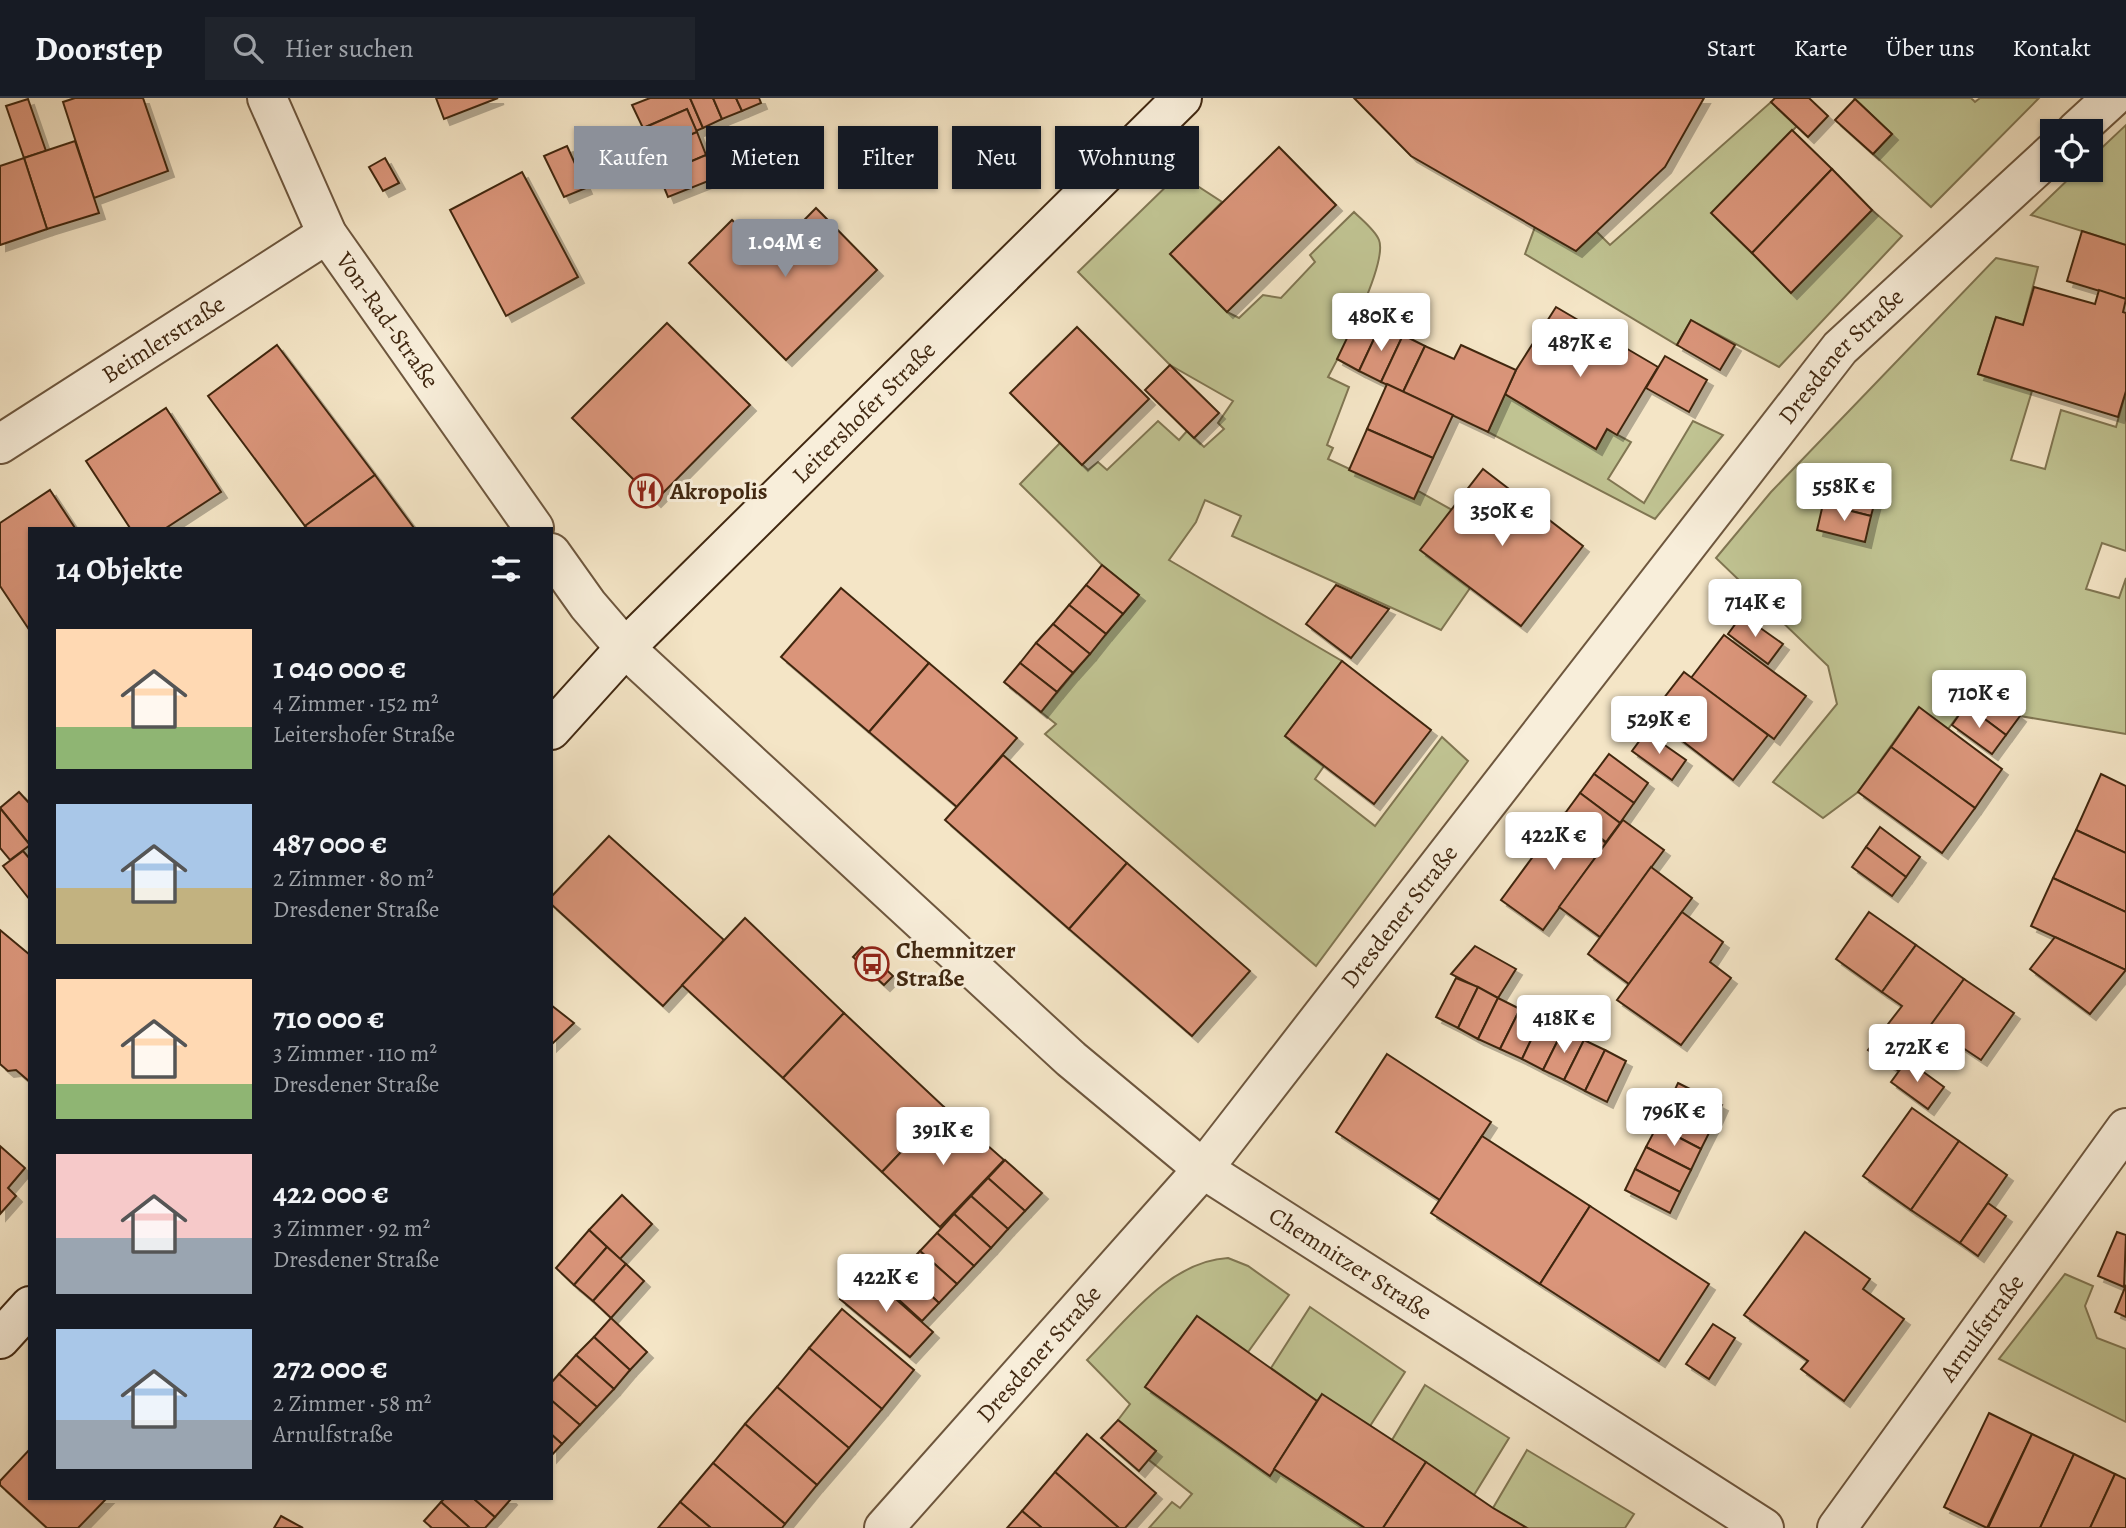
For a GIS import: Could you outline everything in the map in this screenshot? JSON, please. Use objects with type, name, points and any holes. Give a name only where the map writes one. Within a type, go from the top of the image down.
[{"type":"street","name":"Von-Rad-Straße","points":[[267,98],[327,234],[533,527]]},
{"type":"street","name":"Leitershofer Straße","points":[[553,728],[625,648],[1182,98]]},
{"type":"street","points":[[2089,119],[2112,98]]},
{"type":"street","name":"Dresdener Straße","points":[[884,1528],[1203,1169],[1840,348],[2040,164]]},
{"type":"street","name":"Beimlerstraße","points":[[0,444],[327,234]]},
{"type":"street","points":[[553,555],[588,605],[625,648]]},
{"type":"street","name":"Chemnitzer Straße","points":[[625,648],[1071,1059],[1203,1169],[1764,1528]]},
{"type":"street","name":"Arnulfstraße","points":[[1837,1528],[2126,1128]]},
{"type":"street","points":[[0,1339],[28,1308]]},
{"type":"green space","points":[[1854,98],[1971,98],[1975,102],[1980,98],[2039,98],[1931,207],[1873,154],[1892,134]]},
{"type":"green space","points":[[1771,102],[1797,126],[1712,213],[1791,292],[1872,210],[1902,236],[1779,367],[1691,320],[1677,345],[1525,254],[1535,227],[1575,250],[1596,231],[1610,245]]},
{"type":"green space","points":[[2126,125],[2126,245],[2031,215],[2065,182],[2103,182],[2103,147]]},
{"type":"green space","points":[[1199,187],[1222,202],[1170,254],[1227,312],[1239,318],[1263,295],[1281,298],[1315,262],[1310,255],[1354,212],[1379,240],[1377,268],[1370,287],[1328,377],[1349,387],[1327,445],[1333,448],[1328,459],[1414,499],[1418,491],[1452,510],[1470,588],[1441,630],[1232,536],[1241,516],[1205,500],[1196,522],[1169,560],[1342,661],[1285,736],[1324,766],[1315,779],[1375,826],[1442,737],[1468,761],[1316,966],[1045,734],[1056,724],[1041,712],[1139,595],[1102,565],[1020,484],[1060,443],[1088,470],[1098,462],[1107,470],[1158,421],[1179,440],[1187,431],[1204,447],[1224,429],[1218,423],[1233,401],[1170,365],[1078,272],[1164,189]]},
{"type":"green space","points":[[1996,258],[2038,267],[2023,325],[1996,317],[1978,374],[2032,391],[2011,460],[2045,469],[2061,410],[2116,427],[2126,391],[2126,551],[2102,543],[2086,589],[2119,598],[2126,578],[2126,734],[2020,716],[1980,686],[1948,729],[1918,708],[1858,792],[1823,818],[1773,782],[1837,704],[1828,666],[1716,558],[1771,492]]},
{"type":"green space","points":[[1505,394],[1596,449],[1607,429],[1631,442],[1608,479],[1644,503],[1693,421],[1723,435],[1655,519],[1488,432]]},
{"type":"green space","points":[[1228,1258],[1248,1266],[1289,1295],[1248,1352],[1197,1316],[1145,1387],[1269,1475],[1274,1469],[1365,1528],[1149,1528],[1172,1502],[1180,1508],[1192,1494],[1149,1460],[1156,1451],[1118,1420],[1130,1404],[1087,1360],[1133,1312],[1167,1282],[1186,1270]]},
{"type":"green space","points":[[2065,1274],[2093,1286],[2085,1306],[2097,1338],[2126,1349],[2126,1422],[1999,1359]]},
{"type":"green space","points":[[1310,1307],[1405,1372],[1370,1426],[1322,1395],[1317,1401],[1271,1368]]},
{"type":"green space","points":[[1425,1385],[1509,1438],[1474,1495],[1392,1440]]},
{"type":"green space","points":[[1527,1450],[1634,1514],[1625,1528],[1527,1528],[1493,1508]]},
{"type":"building","points":[[75,98],[143,98],[168,171],[94,198],[63,102]]},
{"type":"building","points":[[436,98],[498,98],[444,119]]},
{"type":"building","points":[[650,98],[690,98],[703,128],[696,131],[687,109],[642,126],[632,105]]},
{"type":"building","points":[[690,98],[713,98],[722,119],[703,128]]},
{"type":"building","points":[[713,98],[736,98],[742,111],[722,119]]},
{"type":"building","points":[[736,98],[759,98],[761,103],[742,111]]},
{"type":"building","points":[[1354,98],[1704,98],[1665,167],[1576,251],[1411,156]]},
{"type":"building","points":[[1775,98],[1809,98],[1828,116],[1808,137],[1771,102]]},
{"type":"building","points":[[28,99],[46,151],[24,158],[6,106]]},
{"type":"building","points":[[1855,99],[1892,134],[1873,154],[1835,120]]},
{"type":"building","points":[[687,109],[697,132],[692,134],[692,126],[648,126]]},
{"type":"building","points":[[1792,130],[1832,169],[1752,253],[1711,213]]},
{"type":"building","points":[[697,132],[706,155],[692,161],[692,134]]},
{"type":"building","points":[[75,141],[99,213],[47,229],[24,158]]},
{"type":"building","points":[[567,146],[574,161],[574,189],[584,189],[564,197],[544,156]]},
{"type":"building","points":[[1279,147],[1336,205],[1227,312],[1170,254]]},
{"type":"building","points":[[706,155],[706,182],[692,188],[692,161]]},
{"type":"building","points":[[24,158],[47,229],[0,245],[0,166]]},
{"type":"building","points":[[385,158],[399,183],[383,191],[369,167]]},
{"type":"building","points":[[1832,169],[1872,210],[1791,293],[1752,253]]},
{"type":"building","points":[[522,172],[578,277],[506,316],[450,210]]},
{"type":"building","points":[[665,189],[688,189],[668,197]]},
{"type":"building","points":[[816,208],[877,270],[786,360],[689,263],[732,220],[769,256]]},
{"type":"building","points":[[2082,231],[2126,245],[2126,299],[2067,281]]},
{"type":"building","points":[[2034,287],[2095,304],[2099,290],[2126,299],[2123,312],[2126,313],[2126,391],[2118,417],[1978,374],[1996,317],[2023,325]]},
{"type":"building","points":[[1556,307],[1658,367],[1617,435],[1607,429],[1596,449],[1505,394],[1516,370]]},
{"type":"building","points":[[1359,313],[1381,324],[1359,371],[1337,359]]},
{"type":"building","points":[[1691,320],[1735,345],[1720,370],[1677,345]]},
{"type":"building","points":[[667,323],[750,405],[655,501],[572,418]]},
{"type":"building","points":[[1381,324],[1403,335],[1381,382],[1359,371]]},
{"type":"building","points":[[1077,327],[1149,399],[1082,465],[1010,393]]},
{"type":"building","points":[[1403,335],[1425,346],[1403,392],[1381,382]]},
{"type":"building","points":[[277,345],[375,475],[305,526],[208,396]]},
{"type":"building","points":[[1461,345],[1516,370],[1488,432],[1403,392],[1425,346],[1454,359]]},
{"type":"building","points":[[1665,356],[1707,380],[1689,412],[1646,388]]},
{"type":"building","points":[[1170,365],[1219,413],[1194,438],[1145,390]]},
{"type":"building","points":[[1387,384],[1453,415],[1433,458],[1367,429]]},
{"type":"building","points":[[166,408],[221,492],[168,527],[129,527],[86,461]]},
{"type":"building","points":[[1367,429],[1433,458],[1414,499],[1349,470]]},
{"type":"building","points":[[1483,469],[1583,546],[1521,626],[1420,550]]},
{"type":"building","points":[[375,475],[413,527],[306,527]]},
{"type":"building","points":[[1829,478],[1878,490],[1871,516],[1823,504]]},
{"type":"building","points":[[50,490],[74,527],[28,527],[28,628],[0,586],[0,523]]},
{"type":"building","points":[[1823,504],[1871,516],[1865,542],[1817,530]]},
{"type":"building","points":[[1102,565],[1139,595],[1123,614],[1086,585]]},
{"type":"building","points":[[1086,585],[1123,614],[1106,634],[1069,605]]},
{"type":"building","points":[[1336,585],[1389,609],[1351,658],[1306,624]]},
{"type":"building","points":[[841,588],[929,663],[869,732],[781,657]]},
{"type":"building","points":[[1069,605],[1106,634],[1090,654],[1053,624]]},
{"type":"building","points":[[1742,615],[1783,644],[1768,664],[1728,634]]},
{"type":"building","points":[[1053,624],[1090,654],[1073,673],[1036,643]]},
{"type":"building","points":[[1724,635],[1806,696],[1774,739],[1691,678]]},
{"type":"building","points":[[1036,643],[1073,673],[1057,692],[1020,663]]},
{"type":"building","points":[[1342,661],[1431,730],[1374,804],[1285,736]]},
{"type":"building","points":[[929,663],[1017,738],[957,807],[869,732]]},
{"type":"building","points":[[1020,663],[1057,692],[1041,712],[1004,682]]},
{"type":"building","points":[[1684,672],[1768,735],[1733,780],[1650,716]]},
{"type":"building","points":[[1981,686],[2020,716],[2006,735],[1966,705]]},
{"type":"building","points":[[1966,705],[2006,735],[1992,754],[1952,725]]},
{"type":"building","points":[[1919,707],[2002,769],[1975,808],[1891,747]]},
{"type":"building","points":[[1646,732],[1686,760],[1672,780],[1632,751]]},
{"type":"building","points":[[1891,747],[1975,808],[1942,853],[1858,792]]},
{"type":"building","points":[[1609,754],[1648,783],[1634,803],[1594,774]]},
{"type":"building","points":[[1003,755],[1127,863],[1069,929],[945,820]]},
{"type":"building","points":[[1594,774],[1634,803],[1620,823],[1580,793]]},
{"type":"building","points":[[2101,774],[2126,786],[2126,853],[2076,830]]},
{"type":"building","points":[[19,792],[28,802],[28,843],[0,808]]},
{"type":"building","points":[[1580,793],[1620,823],[1606,842],[1566,812]]},
{"type":"building","points":[[0,808],[28,843],[28,846],[10,860],[0,848]]},
{"type":"building","points":[[1565,813],[1606,843],[1543,930],[1501,900]]},
{"type":"building","points":[[1623,820],[1664,850],[1600,937],[1559,907]]},
{"type":"building","points":[[1880,827],[1920,857],[1906,877],[1866,847]]},
{"type":"building","points":[[2076,830],[2126,853],[2126,912],[2053,878]]},
{"type":"building","points":[[609,836],[724,940],[663,1006],[553,906],[553,895]]},
{"type":"building","points":[[1866,847],[1906,877],[1892,896],[1852,867]]},
{"type":"building","points":[[23,851],[28,857],[28,897],[3,866]]},
{"type":"building","points":[[1127,863],[1250,971],[1192,1036],[1069,929]]},
{"type":"building","points":[[1651,867],[1692,898],[1629,984],[1588,954]]},
{"type":"building","points":[[2053,878],[2126,912],[2126,970],[2031,926]]},
{"type":"building","points":[[1682,912],[1723,942],[1710,962],[1731,978],[1681,1045],[1617,1000]]},
{"type":"building","points":[[1869,912],[1916,945],[1882,992],[1836,959]]},
{"type":"building","points":[[745,918],[844,1013],[783,1078],[682,985]]},
{"type":"building","points":[[0,930],[28,953],[28,1080],[16,1070],[8,1071],[0,1064]]},
{"type":"building","points":[[2055,937],[2126,970],[2090,1014],[2030,969]]},
{"type":"building","points":[[1916,945],[1964,979],[1899,1071],[1868,1050],[1902,1006],[1882,992]]},
{"type":"building","points":[[1475,946],[1516,969],[1498,998],[1451,974]]},
{"type":"building","points":[[862,947],[893,976],[884,985],[853,957]]},
{"type":"building","points":[[1456,978],[1478,987],[1458,1028],[1436,1017]]},
{"type":"building","points":[[1964,979],[2014,1013],[1981,1060],[1930,1026]]},
{"type":"building","points":[[1478,987],[1498,998],[1478,1039],[1458,1028]]},
{"type":"building","points":[[1498,998],[1520,1009],[1500,1049],[1478,1039]]},
{"type":"building","points":[[553,1007],[574,1023],[553,1043]]},
{"type":"building","points":[[1520,1009],[1541,1019],[1522,1059],[1500,1049]]},
{"type":"building","points":[[844,1013],[944,1107],[882,1172],[783,1078]]},
{"type":"building","points":[[1541,1019],[1563,1030],[1543,1070],[1522,1059]]},
{"type":"building","points":[[1563,1030],[1584,1040],[1564,1080],[1543,1070]]},
{"type":"building","points":[[1584,1040],[1605,1050],[1585,1091],[1564,1080]]},
{"type":"building","points":[[1605,1050],[1626,1061],[1607,1102],[1585,1091]]},
{"type":"building","points":[[1387,1054],[1491,1122],[1440,1200],[1336,1132]]},
{"type":"building","points":[[1907,1060],[1944,1087],[1928,1109],[1891,1082]]},
{"type":"building","points":[[1678,1083],[1722,1105],[1712,1127],[1668,1104]]},
{"type":"building","points":[[1668,1104],[1712,1127],[1701,1149],[1657,1126]]},
{"type":"building","points":[[944,1107],[1004,1160],[940,1227],[882,1172]]},
{"type":"building","points":[[1912,1108],[1959,1141],[1911,1210],[1863,1176]]},
{"type":"building","points":[[1657,1126],[1701,1149],[1691,1170],[1646,1147]]},
{"type":"building","points":[[1482,1136],[1590,1206],[1540,1284],[1431,1213]]},
{"type":"building","points":[[1959,1141],[2007,1175],[1960,1243],[1911,1210]]},
{"type":"building","points":[[0,1146],[25,1168],[8,1188],[16,1196],[0,1214]]},
{"type":"building","points":[[1646,1147],[1691,1170],[1680,1192],[1635,1169]]},
{"type":"building","points":[[1005,1160],[1042,1193],[1025,1211],[988,1178]]},
{"type":"building","points":[[1635,1169],[1680,1192],[1670,1213],[1625,1190]]},
{"type":"building","points":[[988,1178],[1025,1211],[1008,1229],[971,1196]]},
{"type":"building","points":[[622,1195],[652,1224],[620,1259],[589,1230]]},
{"type":"building","points":[[971,1196],[1008,1229],[991,1248],[954,1214]]},
{"type":"building","points":[[1988,1203],[2006,1216],[1978,1256],[1960,1243]]},
{"type":"building","points":[[1590,1206],[1709,1284],[1659,1361],[1540,1284]]},
{"type":"building","points":[[954,1214],[991,1248],[974,1266],[937,1233]]},
{"type":"building","points":[[589,1230],[607,1247],[574,1285],[556,1268]]},
{"type":"building","points":[[1805,1232],[1870,1279],[1863,1289],[1904,1319],[1844,1401],[1801,1369],[1808,1361],[1744,1315]]},
{"type":"building","points":[[2117,1232],[2126,1235],[2124,1287],[2098,1276]]},
{"type":"building","points":[[937,1233],[974,1266],[957,1284],[920,1251]]},
{"type":"building","points":[[607,1247],[626,1264],[593,1301],[574,1285]]},
{"type":"building","points":[[920,1251],[957,1284],[939,1303],[903,1269]]},
{"type":"building","points":[[626,1264],[644,1281],[611,1318],[593,1301]]},
{"type":"building","points":[[903,1269],[939,1303],[922,1321],[886,1288]]},
{"type":"building","points":[[863,1270],[933,1332],[910,1357],[840,1299]]},
{"type":"building","points":[[2126,1285],[2126,1317],[2115,1312]]},
{"type":"building","points":[[842,1309],[914,1370],[882,1409],[809,1348]]},
{"type":"building","points":[[1197,1316],[1317,1401],[1270,1476],[1145,1387]]},
{"type":"building","points":[[611,1318],[647,1352],[630,1370],[594,1337]]},
{"type":"building","points":[[1713,1324],[1735,1338],[1709,1379],[1686,1364]]},
{"type":"building","points":[[594,1337],[630,1370],[614,1389],[576,1355]]},
{"type":"building","points":[[809,1348],[882,1409],[849,1448],[777,1387]]},
{"type":"building","points":[[576,1355],[614,1389],[597,1407],[559,1374]]},
{"type":"building","points":[[559,1374],[597,1407],[580,1425],[553,1402],[553,1381]]},
{"type":"building","points":[[777,1387],[849,1448],[817,1485],[745,1424]]},
{"type":"building","points":[[1322,1394],[1426,1462],[1383,1528],[1365,1528],[1274,1469]]},
{"type":"building","points":[[553,1402],[580,1425],[562,1444],[553,1436]]},
{"type":"building","points":[[1989,1413],[2032,1434],[1987,1528],[1944,1507]]},
{"type":"building","points":[[1118,1420],[1156,1451],[1139,1471],[1101,1438]]},
{"type":"building","points":[[745,1424],[817,1485],[785,1524],[713,1463]]},
{"type":"building","points":[[1087,1434],[1156,1493],[1125,1528],[1119,1528],[1055,1472]]},
{"type":"building","points":[[2032,1434],[2074,1454],[2040,1528],[1988,1528]]},
{"type":"building","points":[[553,1436],[562,1444],[553,1454]]},
{"type":"building","points":[[28,1451],[28,1500],[105,1500],[78,1528],[47,1528],[0,1485],[0,1481]]},
{"type":"building","points":[[2074,1454],[2115,1474],[2090,1528],[2040,1528]]},
{"type":"building","points":[[1426,1462],[1493,1508],[1527,1528],[1383,1528]]},
{"type":"building","points":[[713,1463],[785,1524],[782,1528],[711,1528],[680,1502]]},
{"type":"building","points":[[1055,1472],[1119,1528],[1042,1528],[1022,1511]]},
{"type":"building","points":[[2115,1474],[2126,1479],[2126,1528],[2090,1528]]},
{"type":"building","points":[[475,1500],[495,1517],[485,1528],[470,1528],[441,1502]]},
{"type":"building","points":[[475,1500],[510,1500],[495,1517]]},
{"type":"building","points":[[441,1502],[470,1528],[432,1528],[424,1521]]},
{"type":"building","points":[[680,1502],[711,1528],[658,1528]]},
{"type":"building","points":[[1022,1511],[1042,1528],[1007,1528]]},
{"type":"building","points":[[281,1516],[303,1528],[274,1528]]},
{"type":"place","name":"Akropolis","points":[[646,491]]},
{"type":"place","name":"Chemnitzer Straße","points":[[872,964]]}]
